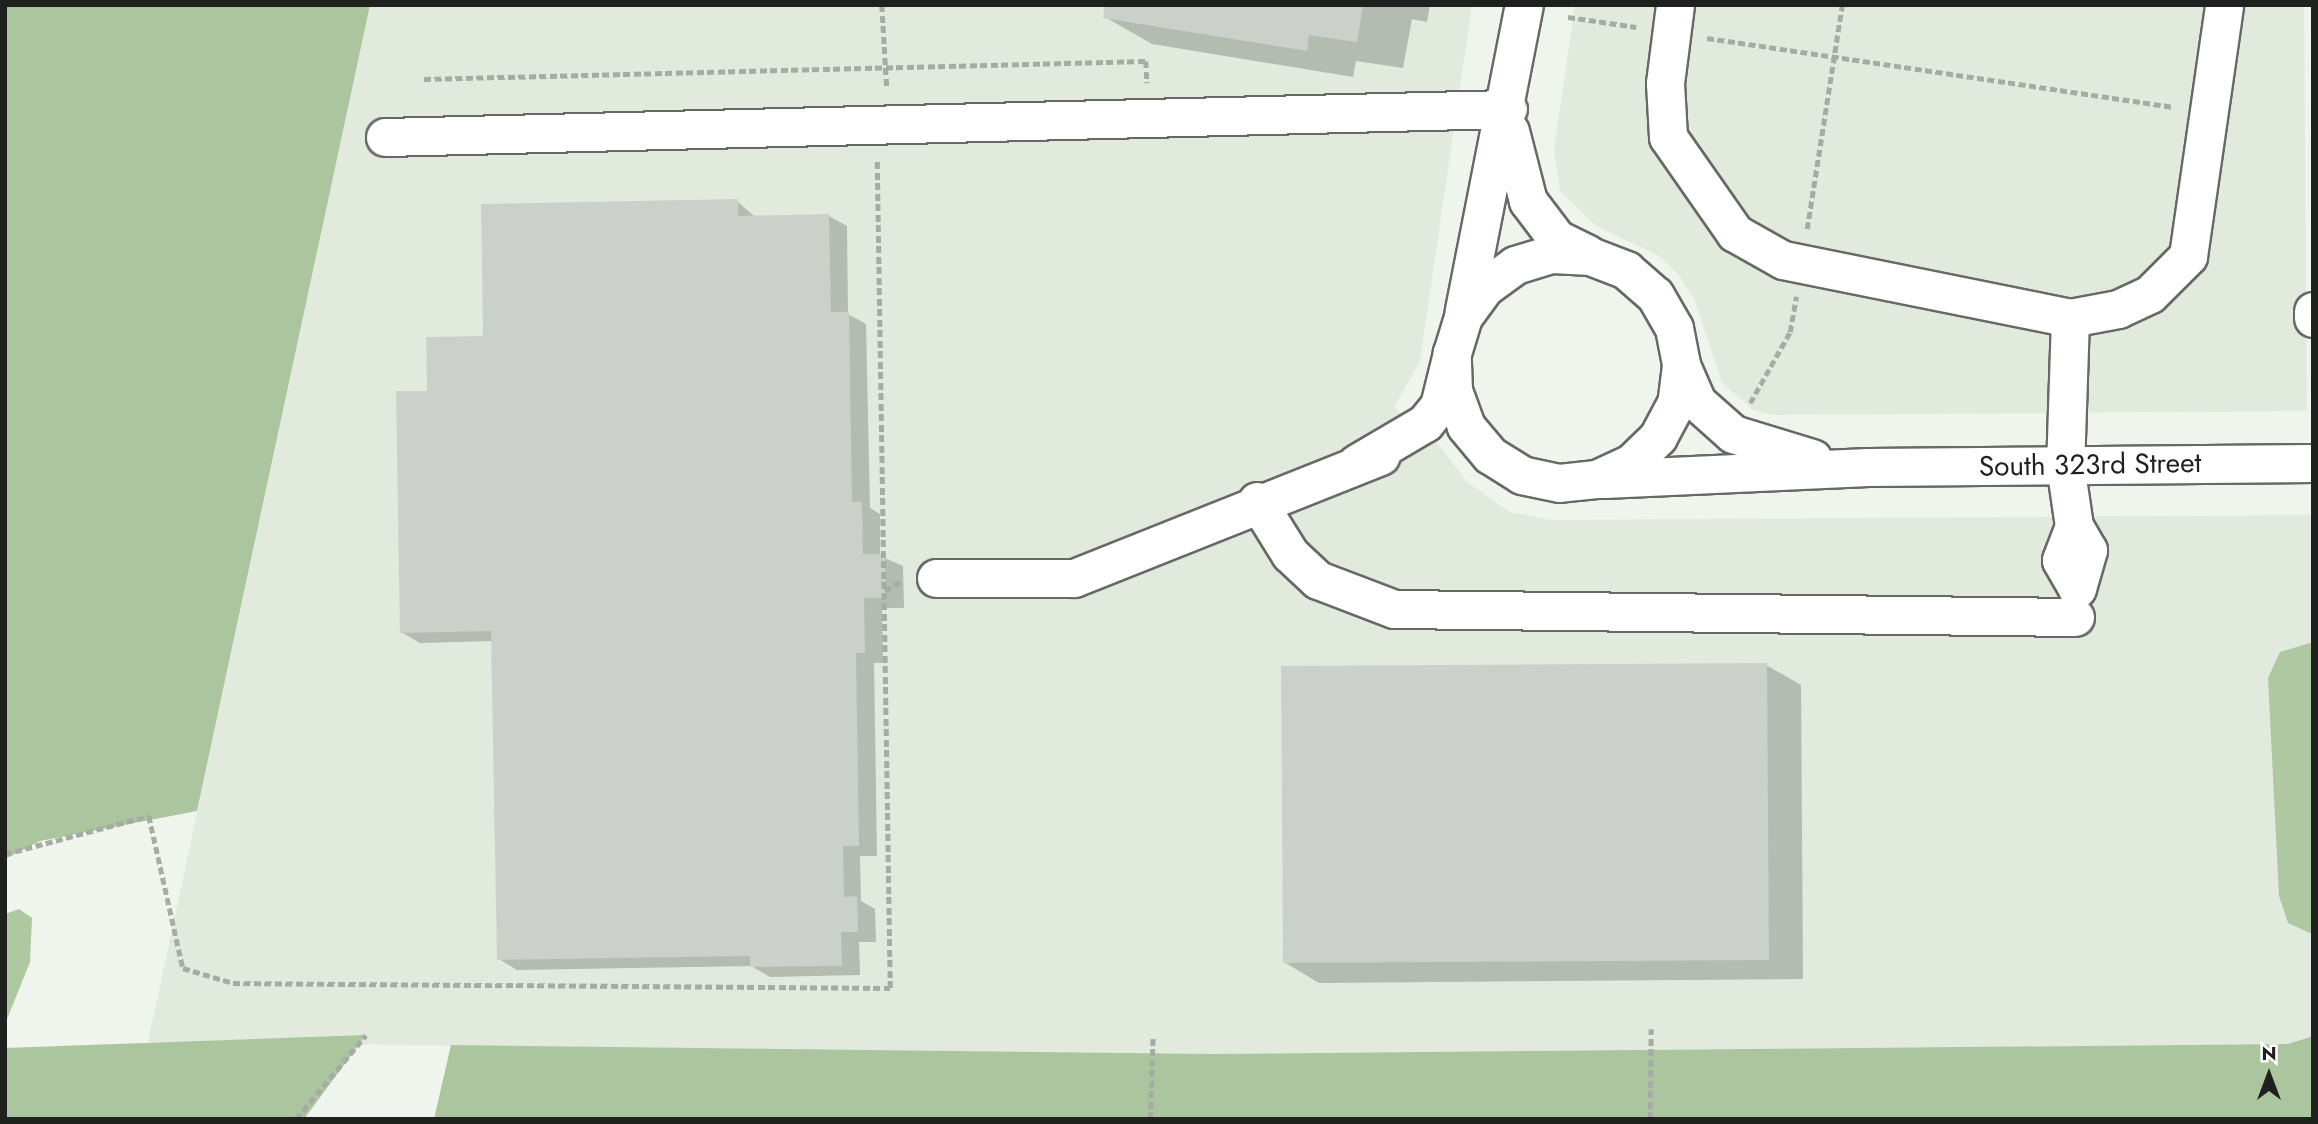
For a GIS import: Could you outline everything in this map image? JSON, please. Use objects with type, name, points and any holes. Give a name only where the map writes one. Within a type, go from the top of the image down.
[{"type":"street","points":[[1357,463],[1424,423],[1439,406],[1463,317],[1508,109],[1524,5]]},
{"type":"street","points":[[1673,19],[1665,114],[1676,155],[1735,233],[1767,254],[1801,264],[2070,318],[2118,309],[2150,294],[2188,256],[2224,5]]},
{"type":"street","points":[[385,137],[1149,121],[1508,109]]},
{"type":"street","points":[[926,575],[1074,578],[1257,501],[1357,463],[1443,440],[1490,455],[1535,478],[1596,479],[1631,463],[1658,437],[1676,403],[1681,366],[1674,327],[1655,295],[1626,270],[1557,239],[1528,201],[1517,177],[1508,109]]},
{"type":"street","points":[[1463,317],[1485,287],[1515,265],[1552,254],[1590,256]]},
{"type":"street","points":[[2313,311],[2313,318]]},
{"type":"street","points":[[2070,318],[2065,465],[2074,526]]},
{"type":"street","points":[[1452,353],[1453,391],[1466,426],[1490,455]]},
{"type":"street","name":"South 323rd Street","points":[[1681,366],[1697,402],[1733,434],[1795,455],[1868,467]]},
{"type":"street","name":"South 323rd Street","points":[[1596,479],[1868,467],[2313,463]]},
{"type":"street","points":[[1257,501],[1290,554],[1318,580],[1394,609],[2075,617]]},
{"type":"path","points":[[5,854],[149,816],[184,968],[233,983],[890,988],[880,127],[886,69],[881,5]]},
{"type":"path","points":[[1749,405],[1790,332],[1842,5]]},
{"type":"path","points":[[1568,17],[1673,19],[1834,57],[2209,113]]},
{"type":"path","points":[[424,79],[1146,61],[1149,121]]},
{"type":"path","points":[[884,591],[926,575]]},
{"type":"path","points":[[1650,1119],[1651,1029]]},
{"type":"path","points":[[296,1119],[366,1035]]},
{"type":"path","points":[[1150,1119],[1153,1035]]},
{"type":"shaded area","points":[[5,5],[370,5],[197,811],[40,841],[5,859]]},
{"type":"shaded area","points":[[370,5],[1472,5],[1420,361],[1394,407],[1440,446],[1467,482],[1510,512],[1551,520],[2313,515],[2313,1036],[2288,1044],[1213,1054],[148,1042]]},
{"type":"shaded area","points":[[1575,5],[2304,5],[2307,411],[1773,415],[1753,410],[1722,383],[1694,299],[1679,275],[1659,256],[1596,226],[1560,191],[1554,150]]},
{"type":"shaded area","points":[[2313,642],[2312,934],[2288,923],[2279,896],[2268,678],[2280,652]]},
{"type":"shaded area","points":[[19,909],[32,918],[30,962],[5,1024],[5,914]]},
{"type":"shaded area","points":[[366,1035],[304,1119],[5,1119],[5,1048]]},
{"type":"shaded area","points":[[2313,1036],[2313,1119],[434,1119],[451,1045],[1213,1054],[2288,1044]]},
{"type":"building","points":[[1105,5],[1363,5],[1357,42],[1309,35],[1307,51],[1103,18]]},
{"type":"building","points":[[738,199],[738,216],[829,214],[831,312],[849,312],[852,502],[862,502],[863,554],[885,554],[886,598],[864,598],[865,653],[856,653],[859,846],[843,846],[844,897],[857,896],[858,932],[841,932],[842,966],[750,967],[750,956],[497,960],[491,631],[400,633],[396,391],[427,391],[426,337],[483,336],[481,204]]},
{"type":"building","points":[[1767,663],[1769,960],[1283,963],[1281,666]]}]
